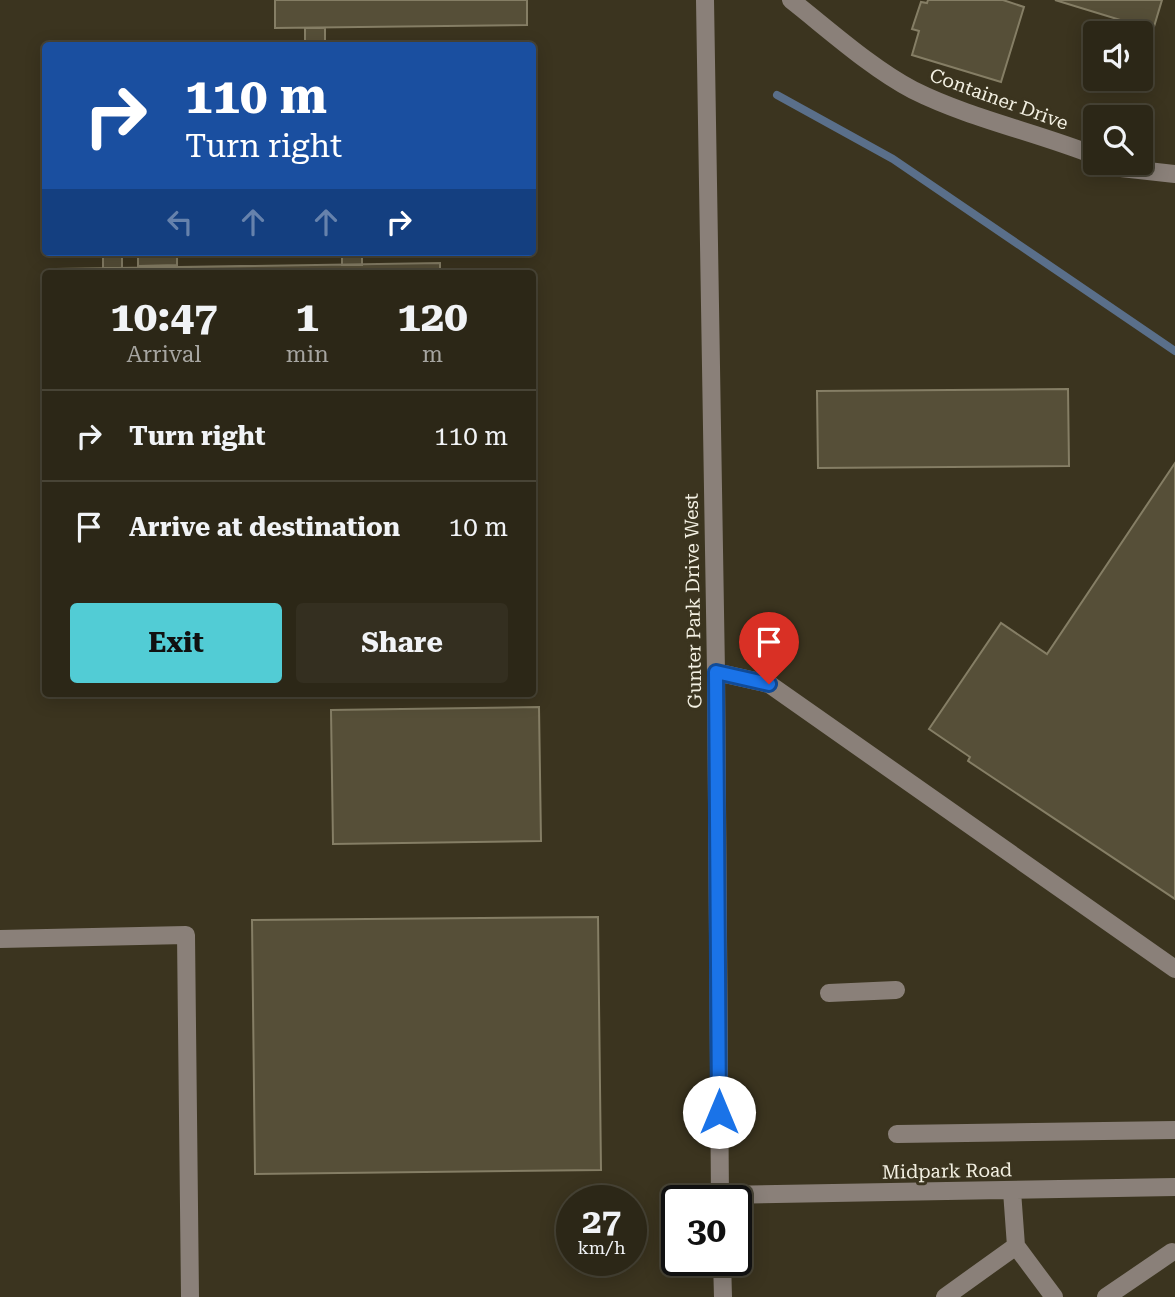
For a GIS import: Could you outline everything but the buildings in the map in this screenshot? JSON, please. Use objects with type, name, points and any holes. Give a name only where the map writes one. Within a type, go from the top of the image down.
[{"type":"street","name":"Gunter Park Drive West","points":[[705,0],[716,672],[720,1185]]},
{"type":"street","name":"Container Drive","points":[[791,0],[865,58],[911,88],[944,104],[1083,152]]},
{"type":"street","points":[[1153,172],[1175,174]]},
{"type":"street","points":[[716,672],[769,684],[1175,969]]},
{"type":"street","points":[[0,939],[186,935],[190,1297]]},
{"type":"street","points":[[829,993],[896,990]]},
{"type":"street","points":[[897,1134],[1175,1130]]},
{"type":"street","name":"Midpark Road","points":[[752,1197],[1175,1187]]},
{"type":"street","points":[[1012,1191],[1016,1245],[1054,1297]]},
{"type":"street","points":[[945,1297],[1016,1245]]},
{"type":"street","points":[[1106,1297],[1172,1252]]},
{"type":"street","points":[[722,1276],[723,1297]]},
{"type":"waterway","points":[[777,95],[893,159],[1175,351]]},
{"type":"route","points":[[719,1112],[716,672],[769,684]]}]
